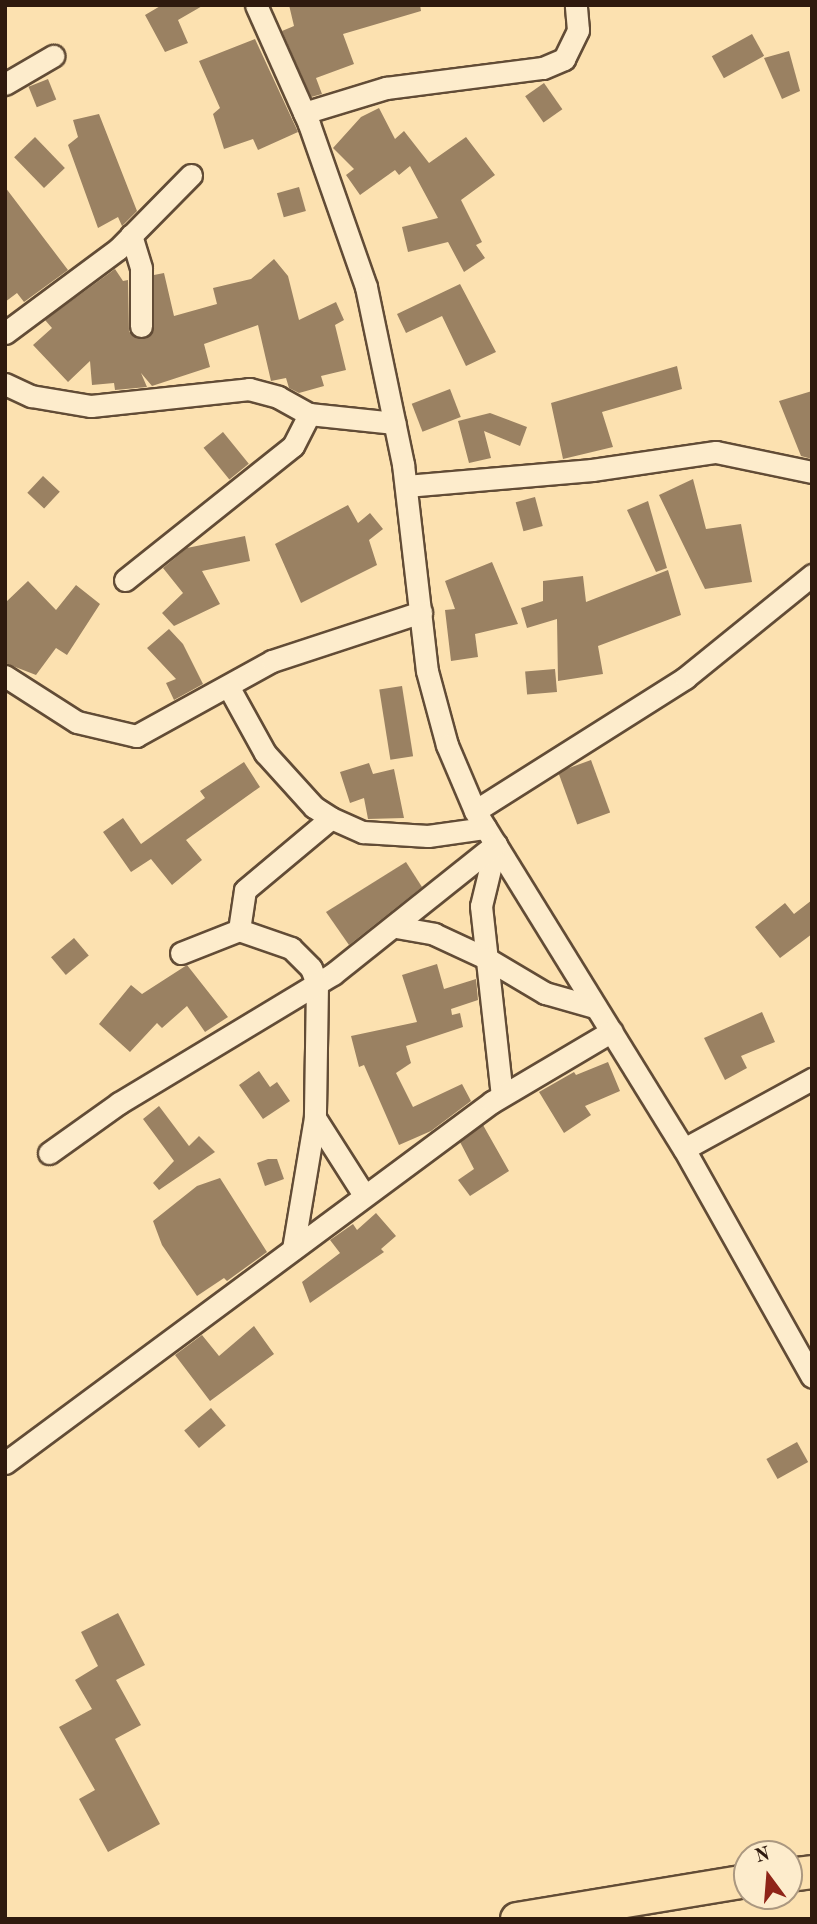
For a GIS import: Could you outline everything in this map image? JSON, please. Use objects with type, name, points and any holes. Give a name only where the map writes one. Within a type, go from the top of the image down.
[{"type":"main road","points":[[517,1919],[733,1883]]},
{"type":"street","points":[[256,5],[304,113],[366,287],[406,485],[428,671],[443,732],[485,828],[684,1149],[812,1377]]},
{"type":"street","points":[[304,113],[386,88],[543,68],[564,58],[578,30],[576,5]]},
{"type":"street","points":[[5,84],[53,57]]},
{"type":"street","points":[[5,333],[131,235],[191,175]]},
{"type":"street","points":[[131,235],[141,268],[141,326]]},
{"type":"street","points":[[5,384],[31,396],[91,406],[248,389],[278,397],[309,414],[395,423]]},
{"type":"street","points":[[125,580],[293,446],[309,414]]},
{"type":"street","points":[[406,485],[592,470],[716,452],[812,472]]},
{"type":"street","points":[[49,1153],[119,1103],[317,984],[396,927],[485,828],[685,678],[812,575]]},
{"type":"street","points":[[5,677],[77,722],[136,736],[272,661],[421,612]]},
{"type":"street","points":[[229,686],[265,752],[314,807],[331,818],[363,832],[428,836],[485,828]]},
{"type":"street","points":[[239,930],[245,890],[331,818]]},
{"type":"street","points":[[485,828],[481,906],[502,1096]]},
{"type":"street","points":[[396,927],[434,934],[486,957],[545,993],[594,1007]]},
{"type":"street","points":[[181,953],[239,930],[291,948],[312,968],[317,984],[315,1118],[293,1249]]},
{"type":"street","points":[[5,1463],[364,1195],[502,1096],[612,1031]]},
{"type":"street","points":[[684,1149],[812,1079]]},
{"type":"street","points":[[315,1118],[364,1195]]},
{"type":"building","points":[[162,5],[204,5],[178,20],[188,43],[165,52],[145,15]]},
{"type":"building","points":[[289,5],[420,5],[421,11],[343,34],[354,64],[316,78],[322,94],[311,97],[282,31],[294,26]]},
{"type":"building","points":[[752,34],[764,56],[724,78],[712,56]]},
{"type":"building","points":[[255,39],[298,132],[258,150],[253,139],[224,149],[213,114],[220,108],[199,61]]},
{"type":"building","points":[[789,51],[800,91],[782,99],[764,58]]},
{"type":"building","points":[[48,79],[56,99],[37,107],[29,87]]},
{"type":"building","points":[[544,83],[562,109],[544,122],[525,96]]},
{"type":"building","points":[[379,108],[395,139],[404,131],[429,163],[466,137],[495,175],[461,200],[482,242],[476,245],[485,258],[464,272],[448,242],[408,252],[402,227],[438,218],[410,166],[399,175],[395,170],[360,195],[346,175],[354,169],[333,148],[361,117]]},
{"type":"building","points":[[99,114],[137,211],[122,226],[118,217],[98,228],[68,145],[78,137],[73,120]]},
{"type":"building","points":[[35,137],[65,168],[44,188],[14,157]]},
{"type":"building","points":[[5,187],[68,270],[24,302],[17,293],[5,302]]},
{"type":"building","points":[[299,187],[306,211],[284,217],[277,193]]},
{"type":"building","points":[[274,259],[288,276],[299,320],[336,302],[344,320],[335,325],[346,370],[321,376],[324,386],[299,393],[289,388],[286,378],[271,381],[258,325],[204,344],[210,367],[152,386],[141,373],[147,387],[115,390],[114,383],[92,385],[90,361],[68,382],[33,345],[52,328],[45,320],[115,269],[123,281],[128,280],[129,332],[142,339],[154,327],[154,275],[164,273],[174,316],[217,304],[213,288],[251,279]]},
{"type":"building","points":[[460,284],[496,352],[466,366],[442,316],[406,333],[397,314]]},
{"type":"building","points":[[677,366],[682,389],[602,412],[613,447],[563,459],[551,403]]},
{"type":"building","points":[[450,389],[461,417],[422,432],[412,404]]},
{"type":"building","points":[[812,391],[812,459],[801,456],[779,401]]},
{"type":"building","points":[[490,413],[527,427],[520,446],[484,431],[491,458],[469,463],[458,421]]},
{"type":"building","points":[[223,432],[249,464],[229,480],[204,448]]},
{"type":"building","points":[[43,476],[60,492],[44,509],[27,493]]},
{"type":"building","points":[[693,479],[706,529],[741,524],[752,582],[705,589],[659,495]]},
{"type":"building","points":[[535,497],[543,526],[523,531],[516,502]]},
{"type":"building","points":[[648,501],[667,568],[656,572],[627,510]]},
{"type":"building","points":[[348,505],[358,523],[370,513],[383,529],[369,540],[377,565],[301,603],[275,544]]},
{"type":"building","points":[[245,536],[250,561],[202,571],[220,604],[174,626],[162,613],[183,593],[163,568],[187,548]]},
{"type":"building","points":[[492,562],[518,624],[475,634],[478,657],[451,661],[445,610],[455,609],[445,581]]},
{"type":"building","points":[[668,570],[681,615],[598,646],[603,674],[558,681],[557,619],[527,628],[521,608],[543,601],[543,581],[583,576],[586,602]]},
{"type":"building","points":[[28,581],[56,610],[76,585],[100,604],[67,655],[56,648],[36,675],[5,663],[5,603]]},
{"type":"building","points":[[169,629],[183,644],[203,684],[174,700],[166,683],[176,679],[147,648]]},
{"type":"building","points":[[555,669],[557,692],[527,695],[525,672]]},
{"type":"building","points":[[402,686],[413,756],[390,760],[379,690]]},
{"type":"building","points":[[591,760],[610,813],[577,825],[558,772]]},
{"type":"building","points":[[244,762],[260,787],[186,840],[202,860],[172,885],[151,859],[131,872],[103,832],[123,818],[141,844],[205,798],[200,791]]},
{"type":"building","points":[[369,763],[373,774],[394,769],[404,818],[368,819],[364,798],[350,803],[340,772]]},
{"type":"building","points":[[406,862],[422,887],[349,945],[326,912]]},
{"type":"building","points":[[812,900],[812,934],[780,958],[755,927],[785,903],[794,914]]},
{"type":"building","points":[[74,938],[89,956],[66,975],[51,957]]},
{"type":"building","points":[[437,964],[444,989],[476,979],[478,1000],[451,1009],[452,1015],[460,1013],[463,1027],[406,1046],[411,1063],[396,1073],[413,1107],[462,1084],[471,1101],[431,1131],[399,1145],[364,1065],[359,1067],[351,1036],[417,1022],[402,975]]},
{"type":"building","points":[[187,965],[228,1017],[205,1032],[187,1006],[162,1028],[157,1023],[130,1052],[99,1024],[131,985],[142,994]]},
{"type":"building","points":[[762,1012],[775,1042],[741,1056],[747,1068],[725,1080],[704,1038]]},
{"type":"building","points":[[608,1062],[620,1091],[585,1106],[591,1115],[564,1133],[539,1092],[574,1072],[576,1075]]},
{"type":"building","points":[[259,1071],[270,1087],[277,1082],[290,1101],[263,1119],[239,1085]]},
{"type":"building","points":[[159,1106],[189,1146],[199,1136],[215,1152],[159,1190],[153,1183],[174,1161],[143,1119]]},
{"type":"building","points":[[483,1125],[509,1171],[470,1196],[458,1180],[474,1169],[460,1142]]},
{"type":"building","points":[[277,1159],[284,1179],[265,1186],[257,1163]]},
{"type":"building","points":[[220,1178],[267,1252],[227,1281],[224,1278],[197,1296],[162,1245],[153,1221],[197,1186]]},
{"type":"building","points":[[376,1213],[396,1236],[381,1249],[384,1252],[310,1303],[302,1282],[340,1253],[330,1240],[353,1224],[357,1230]]},
{"type":"building","points":[[254,1326],[274,1354],[210,1401],[175,1355],[202,1335],[219,1356]]},
{"type":"building","points":[[211,1408],[226,1426],[199,1448],[184,1430]]},
{"type":"building","points":[[797,1442],[808,1462],[778,1479],[766,1459]]},
{"type":"building","points":[[118,1613],[145,1665],[116,1680],[141,1725],[115,1739],[160,1824],[108,1852],[79,1799],[95,1790],[59,1727],[92,1709],[75,1680],[98,1666],[81,1632]]}]
